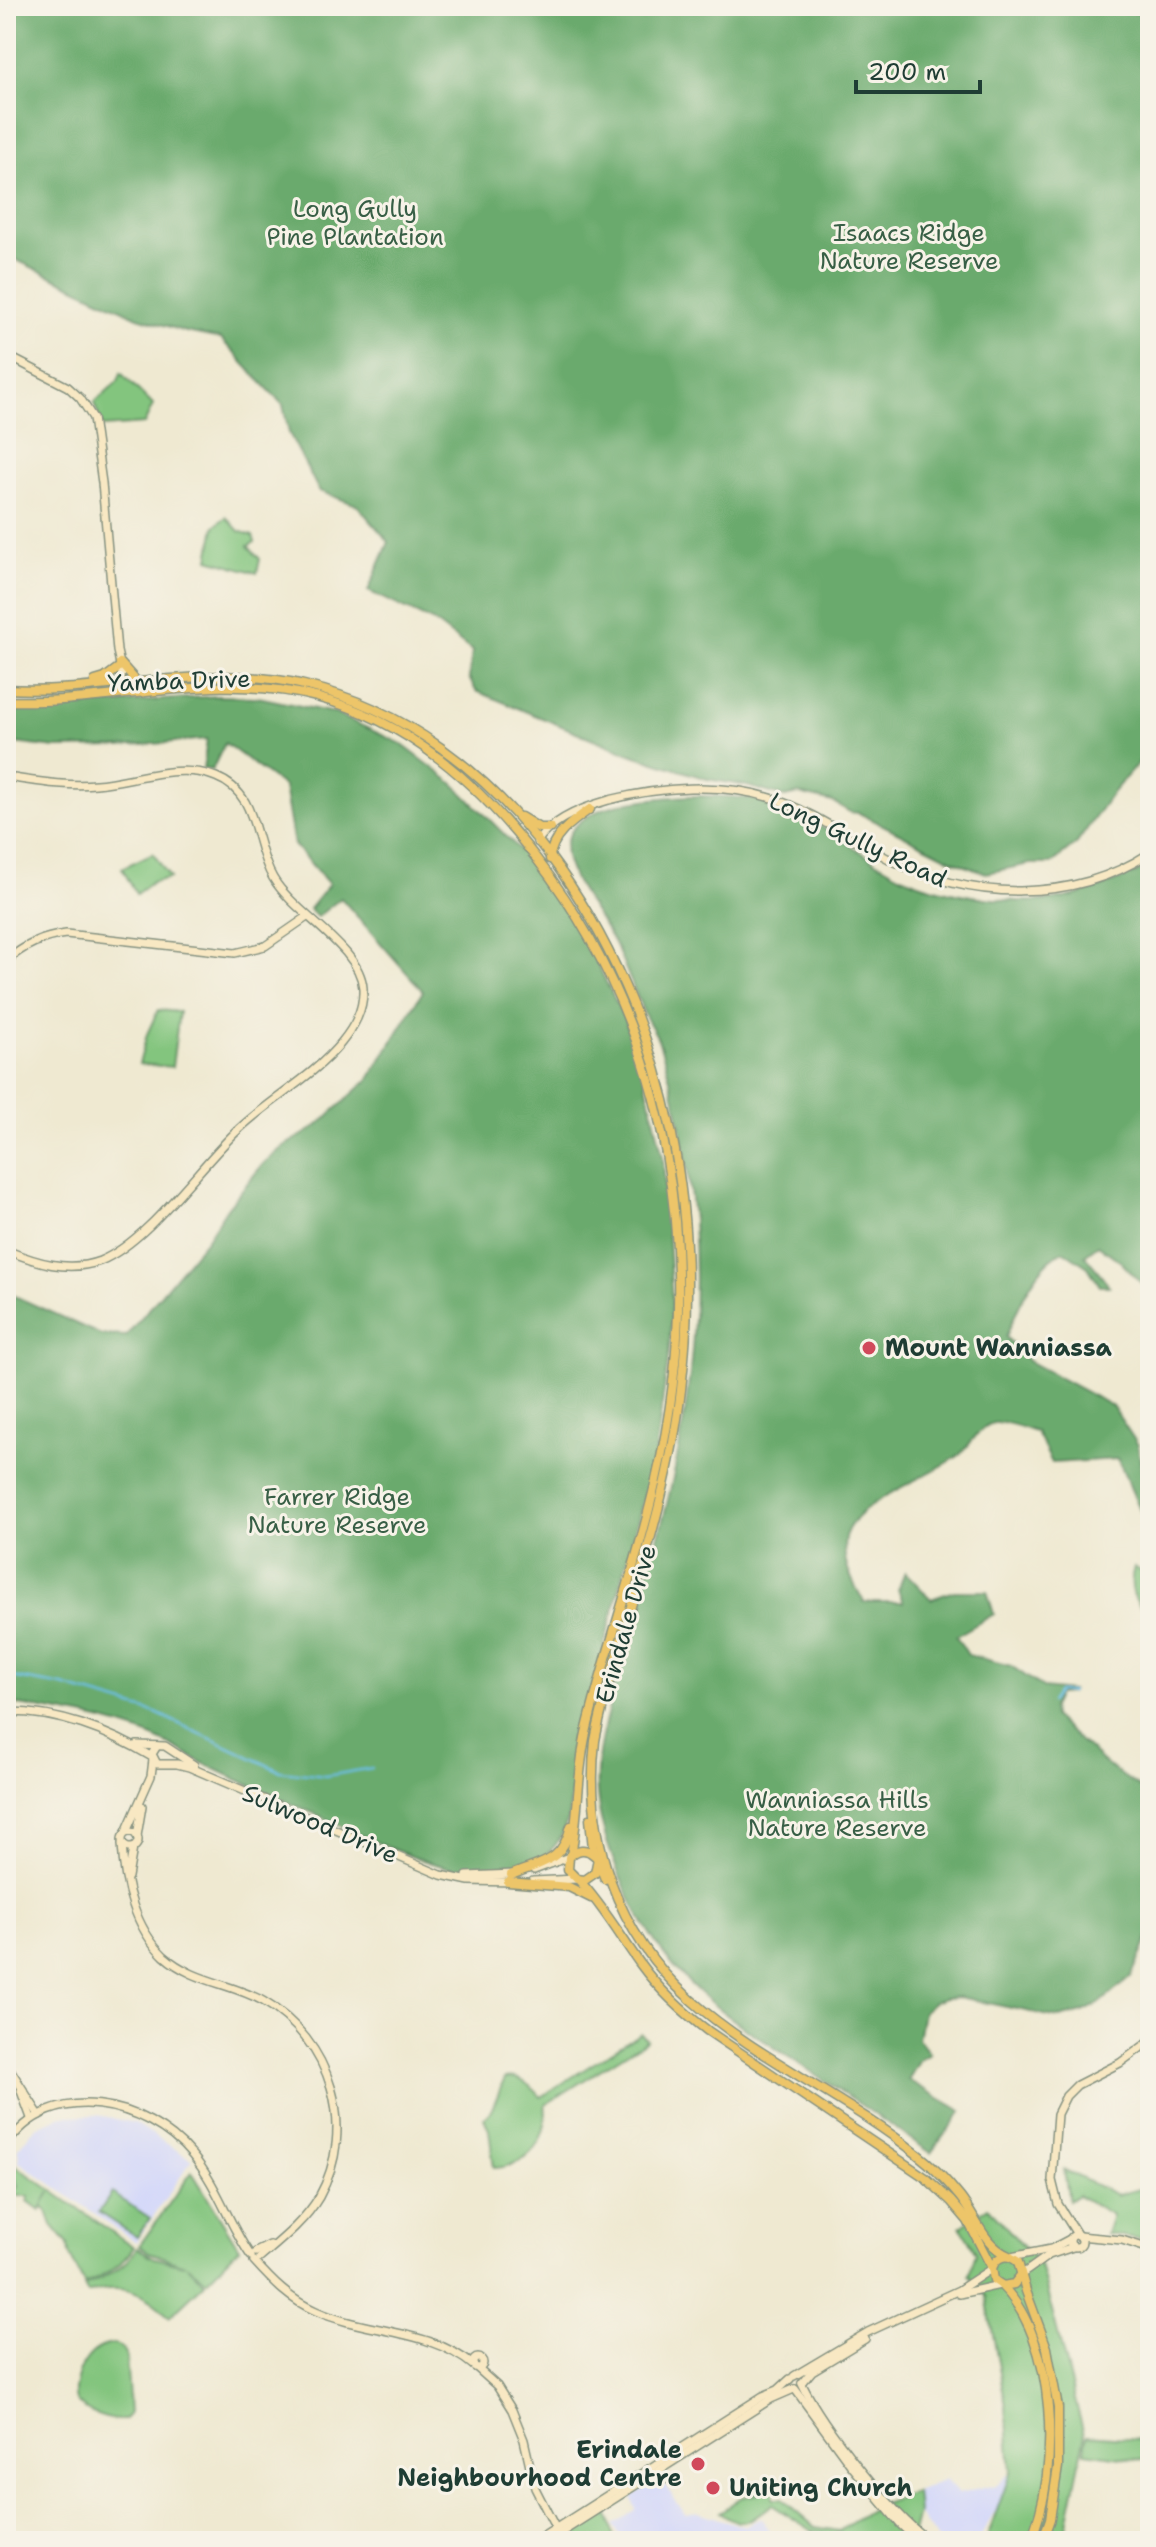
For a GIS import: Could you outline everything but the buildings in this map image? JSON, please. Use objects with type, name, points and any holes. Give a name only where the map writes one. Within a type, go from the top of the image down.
[{"type":"main road","points":[[75,686],[105,678],[118,666],[136,681]]},
{"type":"main road","name":"Yamba Drive","points":[[6,689],[225,675],[310,686],[397,719],[505,803],[537,842]]},
{"type":"main road","points":[[109,696],[120,682],[129,689],[152,692]]},
{"type":"main road","name":"Yamba Drive","points":[[6,701],[246,687],[317,697],[383,721],[456,764],[461,776],[529,848]]},
{"type":"main road","points":[[461,776],[485,793],[527,838],[537,842],[539,853],[572,900],[575,911]]},
{"type":"main road","points":[[505,803],[532,825],[543,830],[551,828]]},
{"type":"main road","points":[[550,859],[557,839],[590,809]]},
{"type":"main road","name":"Erindale Drive","points":[[537,842],[603,943],[640,1024],[670,1124],[684,1225],[685,1333],[675,1431],[662,1497],[581,1762],[570,1856]]},
{"type":"main road","name":"Erindale Drive","points":[[529,848],[575,911],[615,984],[650,1080],[668,1158],[678,1265],[676,1362],[665,1439],[597,1709],[592,1792],[596,1828],[607,1871],[623,1912],[660,1968],[691,2000],[717,2021],[925,2160],[960,2197],[992,2246],[1010,2257]]},
{"type":"main road","points":[[577,1879],[591,1877],[597,1868],[588,1782],[593,1756]]},
{"type":"main road","points":[[510,1879],[556,1856],[569,1834],[577,1804]]},
{"type":"main road","points":[[717,2021],[690,2002],[647,1958],[620,1917],[596,1859],[586,1850],[575,1851],[570,1856],[568,1870],[596,1898],[657,1985],[693,2019],[912,2166],[940,2190],[968,2221],[992,2268],[994,2280],[1020,2305],[1031,2331],[1045,2389],[1049,2436],[1043,2498],[1030,2541]]},
{"type":"main road","points":[[510,1879],[575,1889],[591,1898],[617,1929]]},
{"type":"main road","points":[[992,2268],[998,2259],[1010,2257],[1018,2262],[1047,2348],[1056,2387],[1059,2436],[1055,2493],[1042,2541]]},
{"type":"main road","points":[[1001,2285],[1012,2285],[1021,2275]]},
{"type":"street","points":[[1139,6],[1150,12]]},
{"type":"street","points":[[6,355],[68,387],[86,406],[97,431],[120,682]]},
{"type":"street","points":[[6,777],[87,785],[183,771],[216,777],[235,789],[246,802],[270,873],[282,893],[345,954],[357,970],[363,1000],[358,1019],[334,1051],[316,1069],[237,1131],[135,1240],[98,1262],[64,1266],[39,1262],[6,1250]]},
{"type":"street","name":"Long Gully Road","points":[[537,842],[551,828],[578,811],[609,800],[648,793],[718,788],[750,792],[794,807],[914,871],[948,884],[987,890],[1026,891],[1066,886],[1106,874],[1150,853]]},
{"type":"street","name":"Long Gully Road","points":[[537,842],[609,800]]},
{"type":"street","points":[[6,964],[27,945],[66,934],[235,953],[265,946],[307,917]]},
{"type":"street","name":"Sulwood Drive","points":[[6,1712],[66,1719],[131,1745],[166,1765],[184,1765],[205,1773],[437,1872],[469,1881],[577,1879]]},
{"type":"street","name":"Sulwood Drive","points":[[131,1745],[163,1745],[205,1773]]},
{"type":"street","points":[[157,1746],[152,1758],[151,1776],[121,1838],[138,1920],[165,1957],[191,1974],[245,1993],[278,2011],[307,2039],[326,2070],[337,2115],[332,2163],[312,2208],[282,2238],[254,2254]]},
{"type":"street","points":[[128,1878],[133,1848],[138,1843],[141,1809],[156,1775],[172,1755],[170,1749]]},
{"type":"street","points":[[126,1832],[137,1836]]},
{"type":"street","points":[[122,1844],[133,1848]]},
{"type":"street","name":"Sulwood Drive","points":[[510,1879],[570,1856]]},
{"type":"street","points":[[1075,2240],[1057,2202],[1052,2180],[1054,2124],[1061,2104],[1081,2082],[1120,2063],[1150,2041]]},
{"type":"street","points":[[6,2063],[35,2116]]},
{"type":"street","points":[[6,2146],[35,2116],[68,2104],[94,2103],[123,2109],[152,2122],[176,2139],[200,2165],[264,2271],[293,2298],[319,2313],[425,2339],[478,2364],[504,2396],[519,2425],[533,2483],[542,2504],[560,2530]]},
{"type":"street","points":[[1010,2257],[1093,2237],[1122,2240],[1150,2249]]},
{"type":"street","points":[[1021,2275],[1075,2240]]},
{"type":"street","points":[[536,2541],[560,2530],[621,2492],[792,2378],[886,2325],[959,2290],[992,2268]]},
{"type":"street","points":[[621,2492],[653,2475],[771,2399],[798,2386],[812,2371],[886,2325],[959,2293],[1001,2285]]},
{"type":"street","points":[[792,2378],[800,2378],[798,2386]]},
{"type":"street","points":[[798,2386],[905,2525],[923,2541]]},
{"type":"street","points":[[653,2475],[662,2475],[671,2481]]},
{"type":"street","points":[[548,2541],[560,2530]]},
{"type":"shaded area","points":[[97,2115],[135,2123],[192,2160],[136,2242],[19,2162],[18,2148],[36,2127],[61,2116]]},
{"type":"shaded area","points":[[1010,2473],[1003,2498],[978,2541],[938,2541],[918,2513],[916,2492],[945,2479],[958,2494],[996,2485]]},
{"type":"shaded area","points":[[662,2481],[685,2514],[698,2512],[745,2527],[761,2517],[776,2541],[623,2541],[613,2525],[636,2510],[631,2496],[654,2482]]},
{"type":"green space","points":[[6,6],[1125,6],[1150,19],[1150,758],[1140,761],[1112,793],[1077,843],[1051,864],[1030,864],[986,873],[833,802],[799,794],[785,797],[707,779],[630,754],[476,691],[469,678],[472,651],[434,622],[368,591],[389,542],[357,505],[319,491],[289,433],[283,405],[221,339],[138,317],[6,255]]},
{"type":"green space","points":[[121,373],[153,405],[144,424],[103,427],[94,403],[118,381]]},
{"type":"green space","points":[[226,517],[239,531],[253,536],[255,542],[248,546],[260,559],[257,573],[209,559],[215,526]]},
{"type":"green space","name":"Farrer Ridge Nature Reserve","points":[[217,696],[258,697],[334,713],[400,743],[454,784],[519,849],[583,935],[623,1016],[643,1069],[663,1157],[672,1301],[669,1353],[655,1456],[574,1758],[566,1823],[555,1846],[538,1859],[518,1867],[475,1872],[427,1862],[248,1785],[135,1730],[62,1712],[6,1703],[6,1292],[101,1335],[126,1336],[206,1240],[263,1164],[284,1146],[316,1127],[369,1079],[423,991],[341,898],[317,917],[309,909],[329,884],[294,845],[284,787],[225,743],[212,770],[203,769],[207,739],[120,747],[56,748],[6,742],[6,711]]},
{"type":"green space","name":"Wanniassa Hills Nature Reserve","points":[[689,796],[744,798],[780,807],[816,824],[902,876],[938,889],[982,898],[1026,901],[1064,898],[1097,889],[1150,866],[1150,1292],[1121,1262],[1098,1245],[1085,1255],[1109,1286],[1100,1286],[1088,1267],[1064,1251],[1036,1276],[1021,1301],[1006,1337],[1028,1361],[1112,1406],[1138,1445],[1142,1474],[1150,1486],[1150,1533],[1118,1459],[1052,1463],[1036,1432],[1012,1424],[994,1423],[983,1428],[958,1456],[861,1513],[850,1525],[845,1538],[846,1563],[864,1602],[903,1602],[898,1590],[905,1572],[931,1599],[954,1591],[987,1591],[994,1614],[956,1636],[968,1655],[1011,1666],[1043,1688],[1071,1691],[1058,1694],[1052,1707],[1053,1717],[1108,1766],[1150,1795],[1150,1934],[1131,1977],[1099,2004],[1059,2018],[959,1997],[933,2002],[923,2012],[918,2039],[930,2054],[920,2060],[908,2080],[962,2111],[931,2153],[719,2009],[678,1971],[650,1934],[625,1888],[600,1815],[597,1777],[604,1728],[658,1538],[684,1420],[693,1340],[695,1260],[685,1152],[658,1038],[615,945],[575,881],[569,868],[566,844],[573,829],[584,818],[600,810],[637,801]]},
{"type":"green space","points":[[153,853],[170,878],[152,882],[136,894],[122,868]]},
{"type":"green space","points":[[158,1010],[179,1012],[172,1067],[139,1064],[147,1034]]},
{"type":"green space","points":[[1134,1567],[1150,1577],[1150,1615],[1133,1594]]},
{"type":"green space","points":[[641,2033],[647,2040],[545,2105],[544,2129],[526,2156],[517,2162],[494,2168],[489,2130],[484,2118],[491,2111],[505,2078],[520,2080],[541,2097]]},
{"type":"green space","points":[[6,2159],[134,2247],[112,2270],[84,2284],[69,2254],[68,2244],[42,2207],[50,2192],[40,2210],[28,2201],[29,2196],[14,2196],[11,2216],[6,2216],[6,2176],[13,2177],[14,2189],[18,2187],[15,2177],[6,2174]]},
{"type":"green space","points":[[1064,2170],[1117,2195],[1150,2186],[1150,2243],[1143,2239],[1106,2234],[1112,2215],[1078,2195],[1069,2201]]},
{"type":"green space","points":[[192,2172],[239,2248],[207,2281],[187,2265],[205,2283],[169,2317],[151,2301],[132,2292],[111,2289],[88,2294],[84,2286],[114,2272],[137,2248],[155,2258],[185,2265],[139,2246]]},
{"type":"green space","points":[[112,2193],[150,2218],[137,2237],[99,2212]]},
{"type":"green space","points":[[988,2207],[1040,2265],[1085,2438],[1064,2538],[1066,2541],[986,2541],[1011,2471],[1006,2406],[986,2296],[969,2275],[976,2253],[961,2226]]},
{"type":"green space","points":[[114,2344],[126,2356],[130,2413],[125,2420],[92,2413],[81,2406],[75,2397],[77,2381],[87,2359],[98,2349]]},
{"type":"green space","points":[[1087,2435],[1150,2440],[1150,2461],[1085,2452]]},
{"type":"green space","points":[[773,2482],[773,2499],[782,2499],[815,2527],[839,2531],[878,2506],[916,2492],[918,2513],[911,2541],[853,2538],[826,2541],[824,2533],[813,2531],[772,2505],[741,2522],[720,2512],[742,2497],[759,2494],[754,2493]]},
{"type":"green space","points":[[607,2512],[615,2541],[564,2541]]},
{"type":"waterway","points":[[6,1676],[63,1686],[156,1713],[280,1771],[326,1776],[372,1768]]},
{"type":"waterway","points":[[1051,1702],[1058,1692],[1071,1692]]},
{"type":"place","name":"Mount Wanniassa","points":[[869,1348]]},
{"type":"place","name":"Erindale Neighbourhood Centre","points":[[698,2464]]},
{"type":"place","name":"Uniting Church","points":[[713,2488]]},
{"type":"park label","name":"Long Gully Pine Plantation","points":[[355,223]]},
{"type":"park label","name":"Isaacs Ridge Nature Reserve","points":[[909,247]]}]
